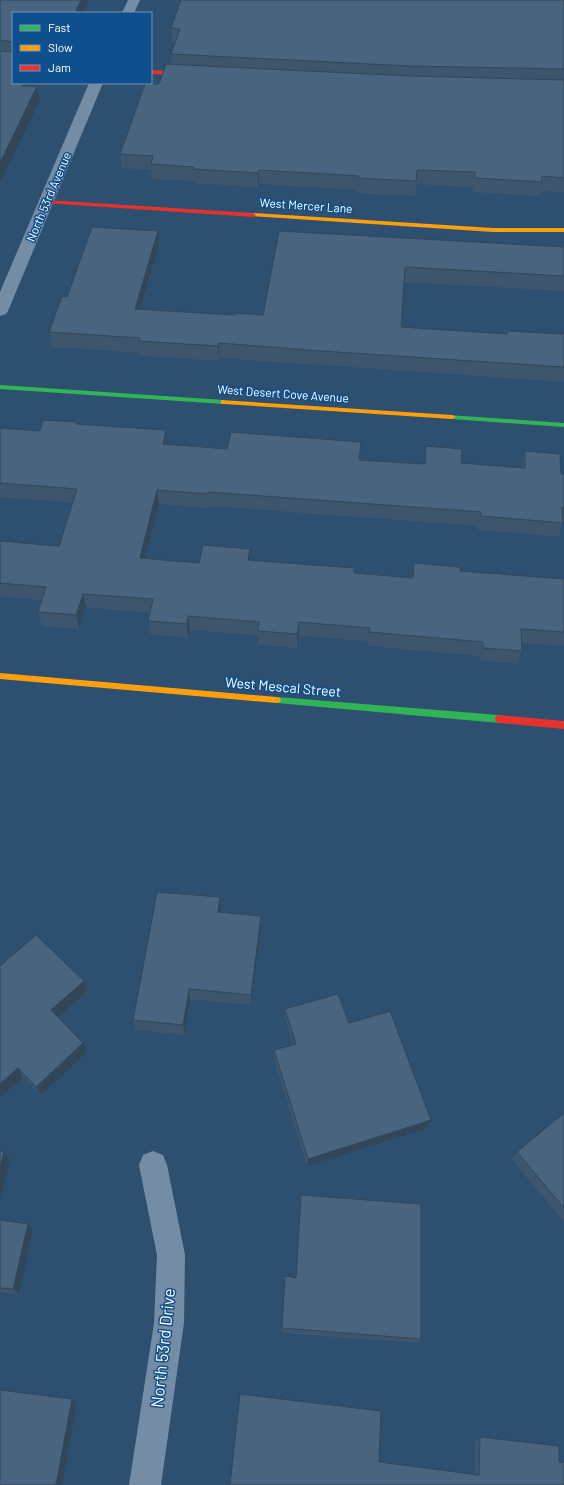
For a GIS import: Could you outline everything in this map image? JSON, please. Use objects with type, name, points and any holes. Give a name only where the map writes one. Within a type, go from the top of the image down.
[{"type":"street","points":[[128,12],[134,0]]},
{"type":"street","points":[[152,72],[204,74]]},
{"type":"street","name":"North 53rd Avenue","points":[[0,312],[96,84]]},
{"type":"street","name":"West Mercer Lane","points":[[47,202],[486,230],[564,230]]},
{"type":"street","name":"West Desert Cove Avenue","points":[[0,387],[564,425]]},
{"type":"street","name":"West Mescal Street","points":[[0,676],[564,725]]},
{"type":"street","name":"North 53rd Drive","points":[[145,1485],[169,1315],[171,1255],[153,1165]]},
{"type":"building","points":[[0,0],[81,0],[75,12],[12,12],[12,42],[0,40]]},
{"type":"building","points":[[181,0],[564,0],[564,69],[410,66],[171,54],[180,29],[171,28]]},
{"type":"building","points":[[12,42],[12,84],[37,86],[0,163],[0,51],[11,52]]},
{"type":"building","points":[[166,64],[410,76],[564,80],[564,178],[542,176],[542,182],[475,178],[475,172],[417,170],[416,181],[259,170],[258,173],[193,169],[194,167],[151,164],[153,156],[120,154],[145,84],[159,84]]},
{"type":"building","points":[[92,227],[158,231],[135,309],[235,315],[236,313],[263,315],[279,231],[564,247],[564,276],[405,267],[401,327],[507,334],[507,331],[564,334],[564,367],[219,343],[218,346],[139,341],[140,338],[49,332],[62,296],[67,297]]},
{"type":"building","points":[[43,420],[77,422],[76,424],[166,430],[163,444],[227,449],[231,432],[361,442],[359,460],[425,464],[426,446],[462,449],[461,463],[525,468],[525,451],[560,454],[561,474],[564,474],[564,508],[562,507],[563,523],[481,516],[481,512],[208,492],[208,494],[157,490],[140,558],[199,563],[203,545],[250,549],[248,560],[354,568],[354,573],[413,578],[414,563],[460,567],[460,571],[564,579],[564,632],[521,629],[522,651],[483,648],[483,642],[369,632],[370,628],[299,622],[297,634],[258,631],[259,622],[188,616],[187,624],[148,621],[153,599],[83,594],[76,615],[38,612],[46,587],[0,583],[0,541],[59,546],[77,489],[0,483],[0,428],[40,431]]},
{"type":"building","points":[[157,892],[220,897],[218,912],[261,916],[251,995],[189,989],[183,1025],[133,1020]]},
{"type":"building","points":[[36,935],[84,981],[51,1010],[83,1043],[36,1087],[18,1068],[0,1084],[0,966]]},
{"type":"building","points":[[338,994],[349,1023],[390,1011],[431,1120],[308,1159],[274,1050],[296,1044],[285,1009]]},
{"type":"building","points":[[564,1113],[564,1208],[517,1152]]},
{"type":"building","points":[[0,1151],[4,1152],[0,1168]]},
{"type":"building","points":[[301,1195],[421,1204],[421,1339],[282,1328],[285,1276],[296,1278]]},
{"type":"building","points":[[0,1220],[28,1224],[13,1289],[0,1288]]},
{"type":"building","points":[[0,1390],[72,1399],[56,1485],[0,1485]]},
{"type":"building","points":[[240,1394],[381,1411],[379,1462],[479,1475],[480,1437],[559,1446],[559,1462],[564,1463],[564,1485],[230,1485]]},
{"type":"traffic: fast","points":[[0,387],[224,402]]},
{"type":"traffic: fast","points":[[452,417],[564,425]]},
{"type":"traffic: fast","points":[[277,700],[499,719]]},
{"type":"traffic: slow","points":[[253,215],[493,230],[564,230]]},
{"type":"traffic: slow","points":[[224,402],[452,417]]},
{"type":"traffic: slow","points":[[0,676],[277,700]]},
{"type":"traffic: jam","points":[[152,72],[194,74]]},
{"type":"traffic: jam","points":[[47,202],[253,215]]},
{"type":"traffic: jam","points":[[499,719],[564,725]]}]
